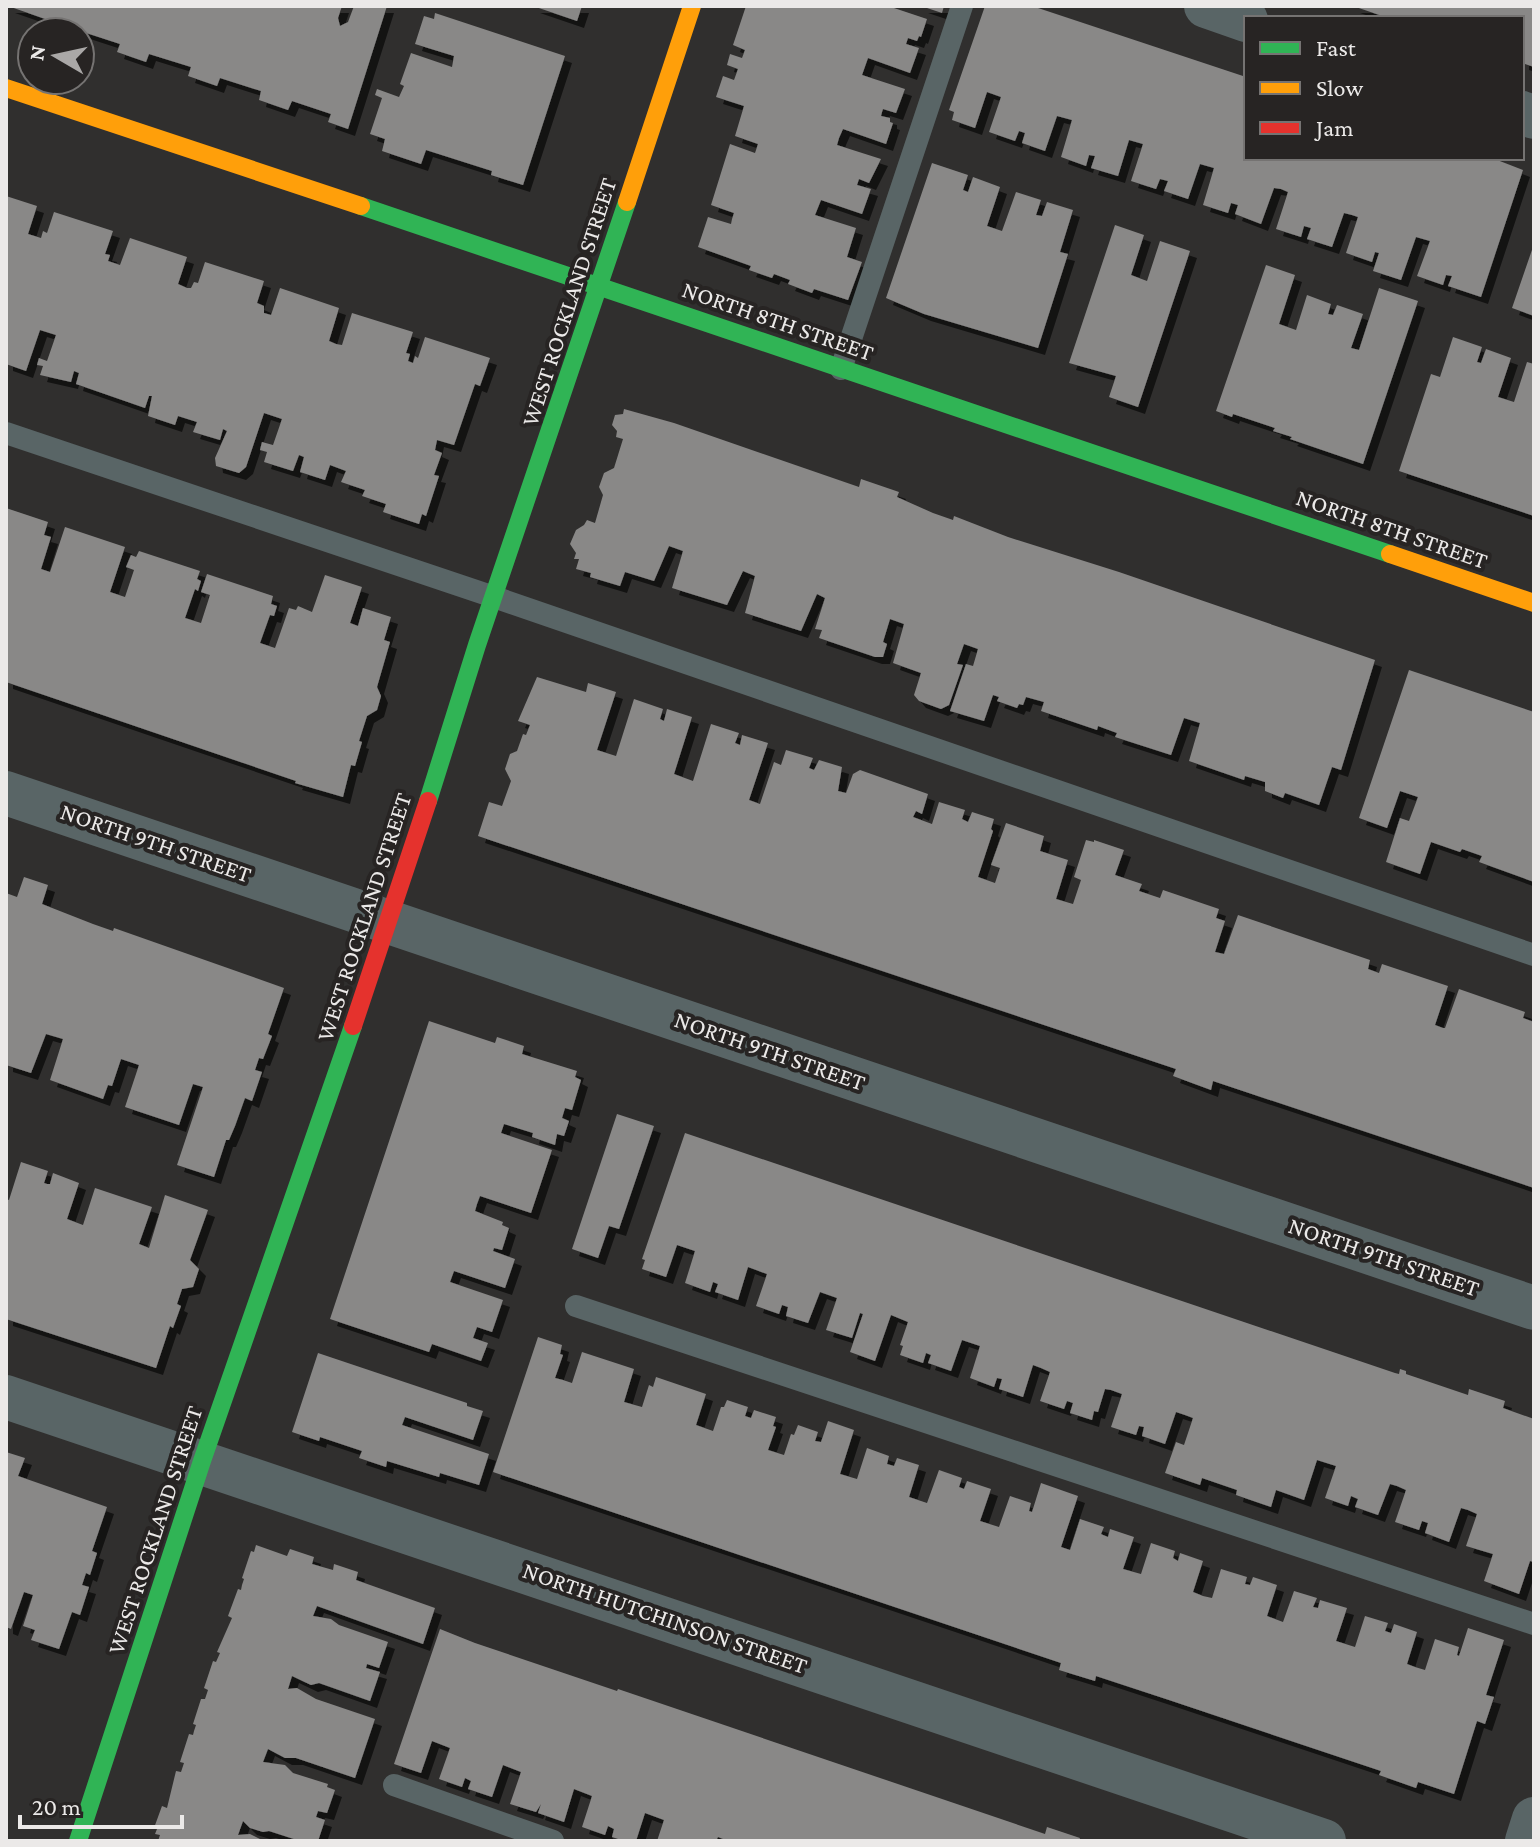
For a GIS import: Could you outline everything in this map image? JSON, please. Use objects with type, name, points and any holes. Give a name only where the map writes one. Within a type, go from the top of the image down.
[{"type":"street","name":"WEST ROCKLAND STREET","points":[[78,1841],[202,1461],[389,922],[692,6]]},
{"type":"street","points":[[1206,6],[1244,19]]},
{"type":"street","name":"NORTH 8TH STREET","points":[[6,88],[1534,603]]},
{"type":"street","name":"NORTH 9TH STREET","points":[[6,793],[1534,1308]]},
{"type":"street","name":"NORTH HUTCHINSON STREET","points":[[6,1397],[1324,1841]]},
{"type":"street","points":[[1527,1841],[1534,1819]]},
{"type":"lane","points":[[841,369],[962,6]]},
{"type":"lane","points":[[6,433],[494,597],[1534,955]]},
{"type":"lane","points":[[576,1306],[1534,1624]]},
{"type":"lane","points":[[394,1785],[553,1841]]},
{"type":"building","points":[[8,6],[342,6],[338,18],[340,26],[348,22],[354,6],[387,6],[348,129],[328,122],[331,114],[292,101],[288,110],[259,100],[261,91],[220,78],[217,86],[188,76],[191,67],[149,54],[146,62],[117,52],[120,44],[96,36],[96,16],[37,16]]},
{"type":"building","points":[[533,6],[582,6],[577,21]]},
{"type":"building","points":[[746,6],[888,6],[927,19],[921,37],[917,41],[908,38],[906,44],[919,48],[910,73],[868,58],[862,75],[905,89],[896,113],[883,109],[881,116],[890,118],[893,123],[886,144],[843,129],[839,138],[837,145],[881,159],[869,183],[859,179],[857,185],[871,189],[862,214],[821,200],[815,215],[856,228],[847,257],[862,262],[848,300],[814,289],[812,293],[788,284],[790,280],[749,270],[751,266],[698,247],[708,217],[731,224],[734,213],[711,205],[730,144],[755,153],[758,144],[735,136],[744,106],[716,97],[723,76],[734,80],[738,69],[727,65],[730,54],[742,58],[745,50],[733,45]]},
{"type":"building","points":[[921,6],[944,6],[942,13]]},
{"type":"building","points":[[985,6],[1032,6],[1244,76],[1244,160],[1497,160],[1523,170],[1481,297],[1448,286],[1452,276],[1446,275],[1443,285],[1417,276],[1430,241],[1416,237],[1401,280],[1373,271],[1379,253],[1375,252],[1372,262],[1346,253],[1358,217],[1344,213],[1332,247],[1307,239],[1311,228],[1304,226],[1301,237],[1276,229],[1288,192],[1281,189],[1274,188],[1261,224],[1235,214],[1238,205],[1231,203],[1228,213],[1203,205],[1214,168],[1200,164],[1188,199],[1164,191],[1168,181],[1160,179],[1156,189],[1131,181],[1143,144],[1129,140],[1118,176],[1091,168],[1095,156],[1089,155],[1086,166],[1061,157],[1072,120],[1057,116],[1045,151],[1022,143],[1025,133],[1019,131],[1015,141],[989,132],[1001,97],[987,92],[975,128],[952,120],[954,112],[949,110]]},
{"type":"building","points":[[1353,6],[1534,6],[1534,67],[1524,64],[1524,16],[1382,16]]},
{"type":"building","points":[[435,13],[565,56],[523,185],[491,175],[492,171],[426,150],[421,164],[382,151],[385,139],[370,134],[382,98],[375,95],[377,89],[399,97],[404,86],[400,84],[411,53],[452,67],[454,56],[415,44],[424,16],[434,19]]},
{"type":"building","points":[[932,163],[968,175],[963,190],[968,192],[973,177],[1000,187],[987,226],[1002,231],[1016,192],[1041,200],[1036,215],[1042,216],[1047,202],[1073,210],[1060,252],[1068,254],[1038,348],[924,314],[886,298]]},
{"type":"building","points":[[6,196],[37,206],[28,234],[41,238],[43,231],[47,233],[54,212],[113,231],[105,254],[110,255],[108,261],[120,265],[130,238],[187,257],[178,284],[187,288],[191,288],[194,282],[198,283],[205,262],[264,281],[257,303],[264,306],[264,313],[271,315],[280,288],[339,308],[329,341],[336,344],[342,345],[352,313],[413,332],[406,353],[410,354],[408,361],[413,363],[415,356],[418,358],[425,337],[490,358],[480,386],[475,384],[454,445],[437,440],[435,450],[442,453],[434,475],[439,476],[426,516],[422,514],[419,524],[383,512],[386,504],[362,496],[365,490],[341,482],[346,471],[330,465],[325,480],[300,472],[304,457],[299,455],[293,471],[264,462],[267,452],[260,450],[262,442],[273,445],[282,419],[264,413],[246,467],[239,473],[216,466],[215,458],[227,431],[223,429],[220,440],[193,432],[197,422],[178,416],[175,425],[148,416],[152,396],[149,396],[145,408],[76,384],[79,373],[74,371],[71,382],[40,375],[43,366],[37,365],[39,358],[47,361],[56,335],[40,330],[26,371],[6,364]]},
{"type":"building","points":[[1115,225],[1144,235],[1131,275],[1147,281],[1160,241],[1190,251],[1138,407],[1109,397],[1116,376],[1069,363]]},
{"type":"building","points":[[1534,244],[1534,316],[1512,308]]},
{"type":"building","points":[[1266,265],[1295,275],[1279,324],[1296,330],[1307,295],[1331,304],[1328,314],[1333,315],[1337,305],[1363,314],[1351,348],[1359,350],[1379,288],[1418,301],[1363,464],[1290,439],[1292,437],[1273,431],[1275,428],[1216,411]]},
{"type":"building","points":[[1453,337],[1482,347],[1477,362],[1481,363],[1486,349],[1511,358],[1498,397],[1514,402],[1527,362],[1534,364],[1534,516],[1399,471],[1431,374],[1440,377]]},
{"type":"building","points":[[624,409],[674,423],[859,487],[861,479],[899,492],[897,497],[933,513],[953,520],[954,516],[1375,660],[1341,770],[1332,767],[1319,805],[1285,793],[1283,798],[1265,791],[1265,782],[1245,776],[1244,780],[1189,761],[1200,723],[1184,718],[1171,755],[1115,737],[1117,733],[1098,726],[1097,730],[1041,711],[1044,702],[1026,697],[1023,705],[1019,704],[1017,708],[997,701],[999,697],[993,695],[984,721],[950,711],[966,664],[973,666],[978,649],[964,644],[957,664],[963,665],[949,705],[941,709],[919,701],[914,695],[921,673],[893,663],[904,624],[890,619],[883,642],[887,644],[883,657],[875,657],[819,638],[822,630],[815,629],[825,598],[817,594],[801,631],[745,613],[755,576],[743,571],[727,605],[672,588],[683,551],[669,546],[654,581],[625,572],[620,586],[590,577],[591,573],[576,569],[579,559],[574,559],[576,553],[570,544],[576,530],[587,520],[595,523],[603,495],[599,487],[604,473],[614,468],[623,439],[616,437],[617,431],[612,425],[615,415],[623,414]]},
{"type":"building","points":[[6,508],[48,522],[44,535],[51,537],[41,569],[50,572],[65,527],[125,547],[110,592],[125,597],[134,570],[126,567],[131,555],[136,557],[139,551],[200,571],[198,591],[195,589],[185,618],[201,623],[210,595],[201,592],[207,574],[273,596],[271,604],[277,606],[274,616],[270,615],[260,643],[275,648],[289,608],[296,610],[298,606],[312,612],[325,575],[362,587],[350,623],[358,626],[363,608],[391,617],[384,640],[390,642],[377,687],[381,696],[377,710],[367,716],[355,766],[351,765],[343,797],[6,682]]},
{"type":"building","points":[[1409,670],[1534,712],[1534,882],[1479,862],[1482,856],[1431,842],[1420,874],[1386,862],[1400,818],[1409,821],[1418,797],[1400,791],[1387,828],[1359,818]]},
{"type":"building","points":[[537,677],[586,692],[588,683],[616,692],[597,750],[616,756],[634,699],[663,709],[660,719],[664,721],[667,709],[692,717],[674,774],[693,781],[711,724],[739,733],[735,743],[740,745],[742,735],[768,743],[749,800],[760,804],[774,762],[781,765],[786,750],[813,758],[809,768],[814,770],[819,760],[842,767],[838,791],[846,793],[853,774],[860,770],[928,794],[922,814],[916,811],[913,817],[932,824],[939,802],[965,810],[962,819],[968,822],[972,812],[994,819],[978,877],[995,883],[1000,868],[991,865],[1006,823],[1044,836],[1040,851],[1068,860],[1056,899],[1073,904],[1081,880],[1074,877],[1086,840],[1094,840],[1124,850],[1115,875],[1142,884],[1139,891],[1160,898],[1163,890],[1219,909],[1216,918],[1225,921],[1215,952],[1224,954],[1238,915],[1370,960],[1368,969],[1379,973],[1382,964],[1448,986],[1435,1025],[1443,1028],[1459,989],[1525,1012],[1523,1018],[1534,1022],[1534,1188],[1213,1081],[1211,1090],[1173,1076],[1176,1069],[478,836],[489,802],[502,806],[511,781],[505,769],[510,754],[517,751],[530,725],[518,721]]},
{"type":"building","points":[[24,877],[48,885],[42,904],[284,988],[268,1034],[272,1036],[255,1070],[262,1072],[252,1101],[245,1098],[214,1177],[177,1165],[203,1087],[193,1084],[179,1125],[125,1107],[139,1065],[121,1059],[112,1086],[108,1085],[103,1099],[50,1080],[63,1039],[46,1034],[31,1073],[6,1065],[6,893],[17,897]]},
{"type":"building","points":[[429,1021],[495,1043],[497,1037],[524,1046],[522,1054],[577,1071],[575,1077],[581,1080],[572,1110],[565,1108],[562,1118],[569,1121],[564,1136],[557,1134],[555,1145],[532,1137],[533,1133],[504,1124],[501,1133],[552,1150],[531,1213],[480,1196],[477,1204],[475,1211],[503,1222],[502,1225],[509,1228],[502,1250],[494,1248],[493,1251],[515,1259],[505,1288],[454,1271],[450,1282],[503,1300],[492,1332],[477,1327],[473,1338],[488,1343],[481,1361],[432,1344],[429,1352],[330,1319]]},
{"type":"building","points":[[617,1114],[654,1126],[619,1229],[609,1226],[598,1258],[572,1249]]},
{"type":"building","points":[[685,1133],[1395,1373],[1399,1374],[1400,1369],[1406,1374],[1468,1395],[1469,1389],[1505,1401],[1503,1408],[1534,1419],[1534,1562],[1530,1561],[1519,1594],[1484,1581],[1493,1554],[1466,1546],[1477,1514],[1468,1510],[1461,1508],[1449,1542],[1425,1533],[1428,1523],[1422,1521],[1419,1530],[1395,1522],[1406,1490],[1397,1486],[1390,1484],[1378,1515],[1355,1507],[1358,1499],[1351,1496],[1348,1506],[1325,1498],[1336,1466],[1317,1460],[1304,1500],[1276,1490],[1271,1507],[1236,1495],[1237,1490],[1202,1478],[1200,1485],[1165,1473],[1176,1442],[1184,1445],[1193,1418],[1176,1412],[1165,1444],[1142,1436],[1144,1427],[1139,1426],[1136,1435],[1111,1427],[1122,1394],[1111,1390],[1105,1389],[1098,1412],[1094,1411],[1092,1420],[1070,1413],[1073,1403],[1067,1401],[1064,1409],[1040,1401],[1050,1372],[1033,1365],[1023,1397],[999,1389],[1002,1379],[997,1378],[994,1387],[970,1378],[980,1346],[962,1340],[951,1371],[928,1363],[931,1355],[926,1353],[923,1363],[900,1355],[908,1322],[891,1315],[875,1361],[850,1352],[863,1314],[860,1313],[852,1338],[826,1330],[837,1298],[820,1292],[808,1323],[786,1316],[788,1307],[782,1305],[779,1314],[756,1306],[767,1274],[748,1267],[738,1300],[715,1292],[718,1284],[713,1282],[710,1292],[685,1283],[695,1251],[677,1245],[666,1277],[642,1269],[645,1260],[642,1259]]},
{"type":"building","points":[[21,1162],[48,1171],[44,1183],[50,1184],[53,1173],[79,1183],[67,1219],[83,1225],[95,1188],[152,1207],[139,1244],[149,1248],[165,1195],[208,1210],[190,1260],[199,1269],[193,1287],[182,1289],[177,1304],[181,1306],[173,1328],[170,1326],[156,1368],[6,1319],[6,1199],[9,1200]]},
{"type":"building","points":[[538,1337],[562,1345],[560,1354],[563,1355],[555,1378],[572,1383],[582,1352],[634,1369],[624,1402],[642,1407],[649,1385],[653,1387],[656,1377],[706,1394],[696,1425],[713,1431],[721,1407],[727,1400],[748,1407],[745,1416],[751,1418],[754,1410],[776,1417],[768,1450],[784,1455],[791,1434],[794,1435],[798,1425],[818,1432],[815,1441],[821,1442],[828,1421],[854,1430],[840,1474],[857,1479],[867,1448],[889,1456],[887,1464],[894,1466],[897,1458],[919,1465],[909,1497],[927,1503],[939,1470],[962,1478],[959,1487],[964,1489],[967,1481],[991,1489],[980,1521],[999,1527],[1010,1496],[1031,1503],[1029,1511],[1032,1512],[1041,1483],[1078,1496],[1061,1547],[1070,1550],[1080,1519],[1104,1527],[1101,1534],[1108,1537],[1110,1529],[1134,1537],[1123,1569],[1141,1574],[1151,1543],[1175,1551],[1173,1558],[1178,1561],[1180,1553],[1203,1561],[1193,1592],[1203,1596],[1212,1598],[1221,1569],[1247,1577],[1245,1584],[1250,1585],[1253,1577],[1277,1585],[1267,1616],[1283,1622],[1294,1591],[1317,1598],[1313,1607],[1318,1608],[1320,1600],[1347,1608],[1336,1641],[1355,1647],[1365,1616],[1388,1623],[1385,1631],[1391,1633],[1394,1624],[1417,1632],[1407,1664],[1415,1667],[1425,1670],[1435,1639],[1459,1647],[1459,1656],[1468,1628],[1504,1640],[1486,1695],[1494,1697],[1485,1724],[1477,1721],[1454,1794],[1418,1782],[1416,1788],[1379,1775],[1381,1771],[1169,1700],[1096,1676],[1095,1681],[1059,1670],[1061,1663],[493,1472]]},
{"type":"building","points":[[318,1353],[483,1411],[473,1440],[405,1417],[402,1425],[489,1454],[479,1485],[387,1461],[386,1467],[359,1458],[362,1451],[320,1437],[319,1441],[292,1432]]},
{"type":"building","points":[[6,1452],[25,1458],[18,1476],[107,1507],[92,1551],[97,1553],[90,1575],[86,1573],[82,1585],[89,1587],[80,1615],[72,1612],[59,1649],[31,1640],[35,1630],[23,1626],[33,1595],[24,1592],[11,1629],[6,1627]]},
{"type":"building","points":[[256,1545],[287,1556],[290,1549],[314,1557],[312,1564],[333,1570],[334,1564],[358,1572],[356,1580],[435,1608],[423,1644],[317,1606],[313,1616],[331,1619],[339,1625],[388,1642],[379,1668],[367,1664],[366,1668],[380,1672],[370,1701],[319,1683],[311,1685],[292,1676],[288,1689],[297,1688],[316,1699],[375,1719],[355,1778],[296,1758],[285,1758],[268,1749],[263,1762],[285,1765],[293,1773],[328,1784],[327,1787],[335,1790],[327,1813],[318,1811],[316,1817],[325,1820],[318,1841],[300,1841],[263,1832],[250,1828],[243,1821],[238,1835],[250,1834],[264,1841],[158,1841],[160,1835],[155,1834],[157,1829],[154,1828],[162,1806],[167,1808],[176,1771],[181,1772],[184,1763],[180,1762],[189,1734],[193,1735],[201,1699],[205,1699],[208,1690],[204,1688],[213,1661],[216,1662],[220,1653],[217,1652],[232,1618],[228,1616],[238,1589],[241,1590],[251,1551],[254,1552]]},
{"type":"building","points":[[440,1629],[1045,1834],[1047,1827],[1080,1838],[1079,1841],[728,1841],[718,1837],[716,1841],[657,1841],[664,1820],[645,1813],[636,1841],[624,1841],[612,1837],[614,1829],[608,1826],[605,1835],[582,1827],[592,1796],[574,1789],[564,1822],[538,1813],[541,1804],[536,1812],[510,1804],[521,1772],[503,1765],[492,1797],[468,1789],[471,1781],[465,1778],[462,1787],[439,1779],[450,1748],[432,1741],[421,1773],[394,1764]]},
{"type":"traffic: fast","points":[[428,801],[477,645],[627,202]]},
{"type":"traffic: fast","points":[[361,206],[1390,554]]},
{"type":"traffic: fast","points":[[78,1841],[202,1461],[353,1026]]},
{"type":"traffic: slow","points":[[627,202],[692,6]]},
{"type":"traffic: slow","points":[[6,88],[361,206]]},
{"type":"traffic: slow","points":[[1390,554],[1534,603]]},
{"type":"traffic: jam","points":[[353,1026],[428,801]]}]
